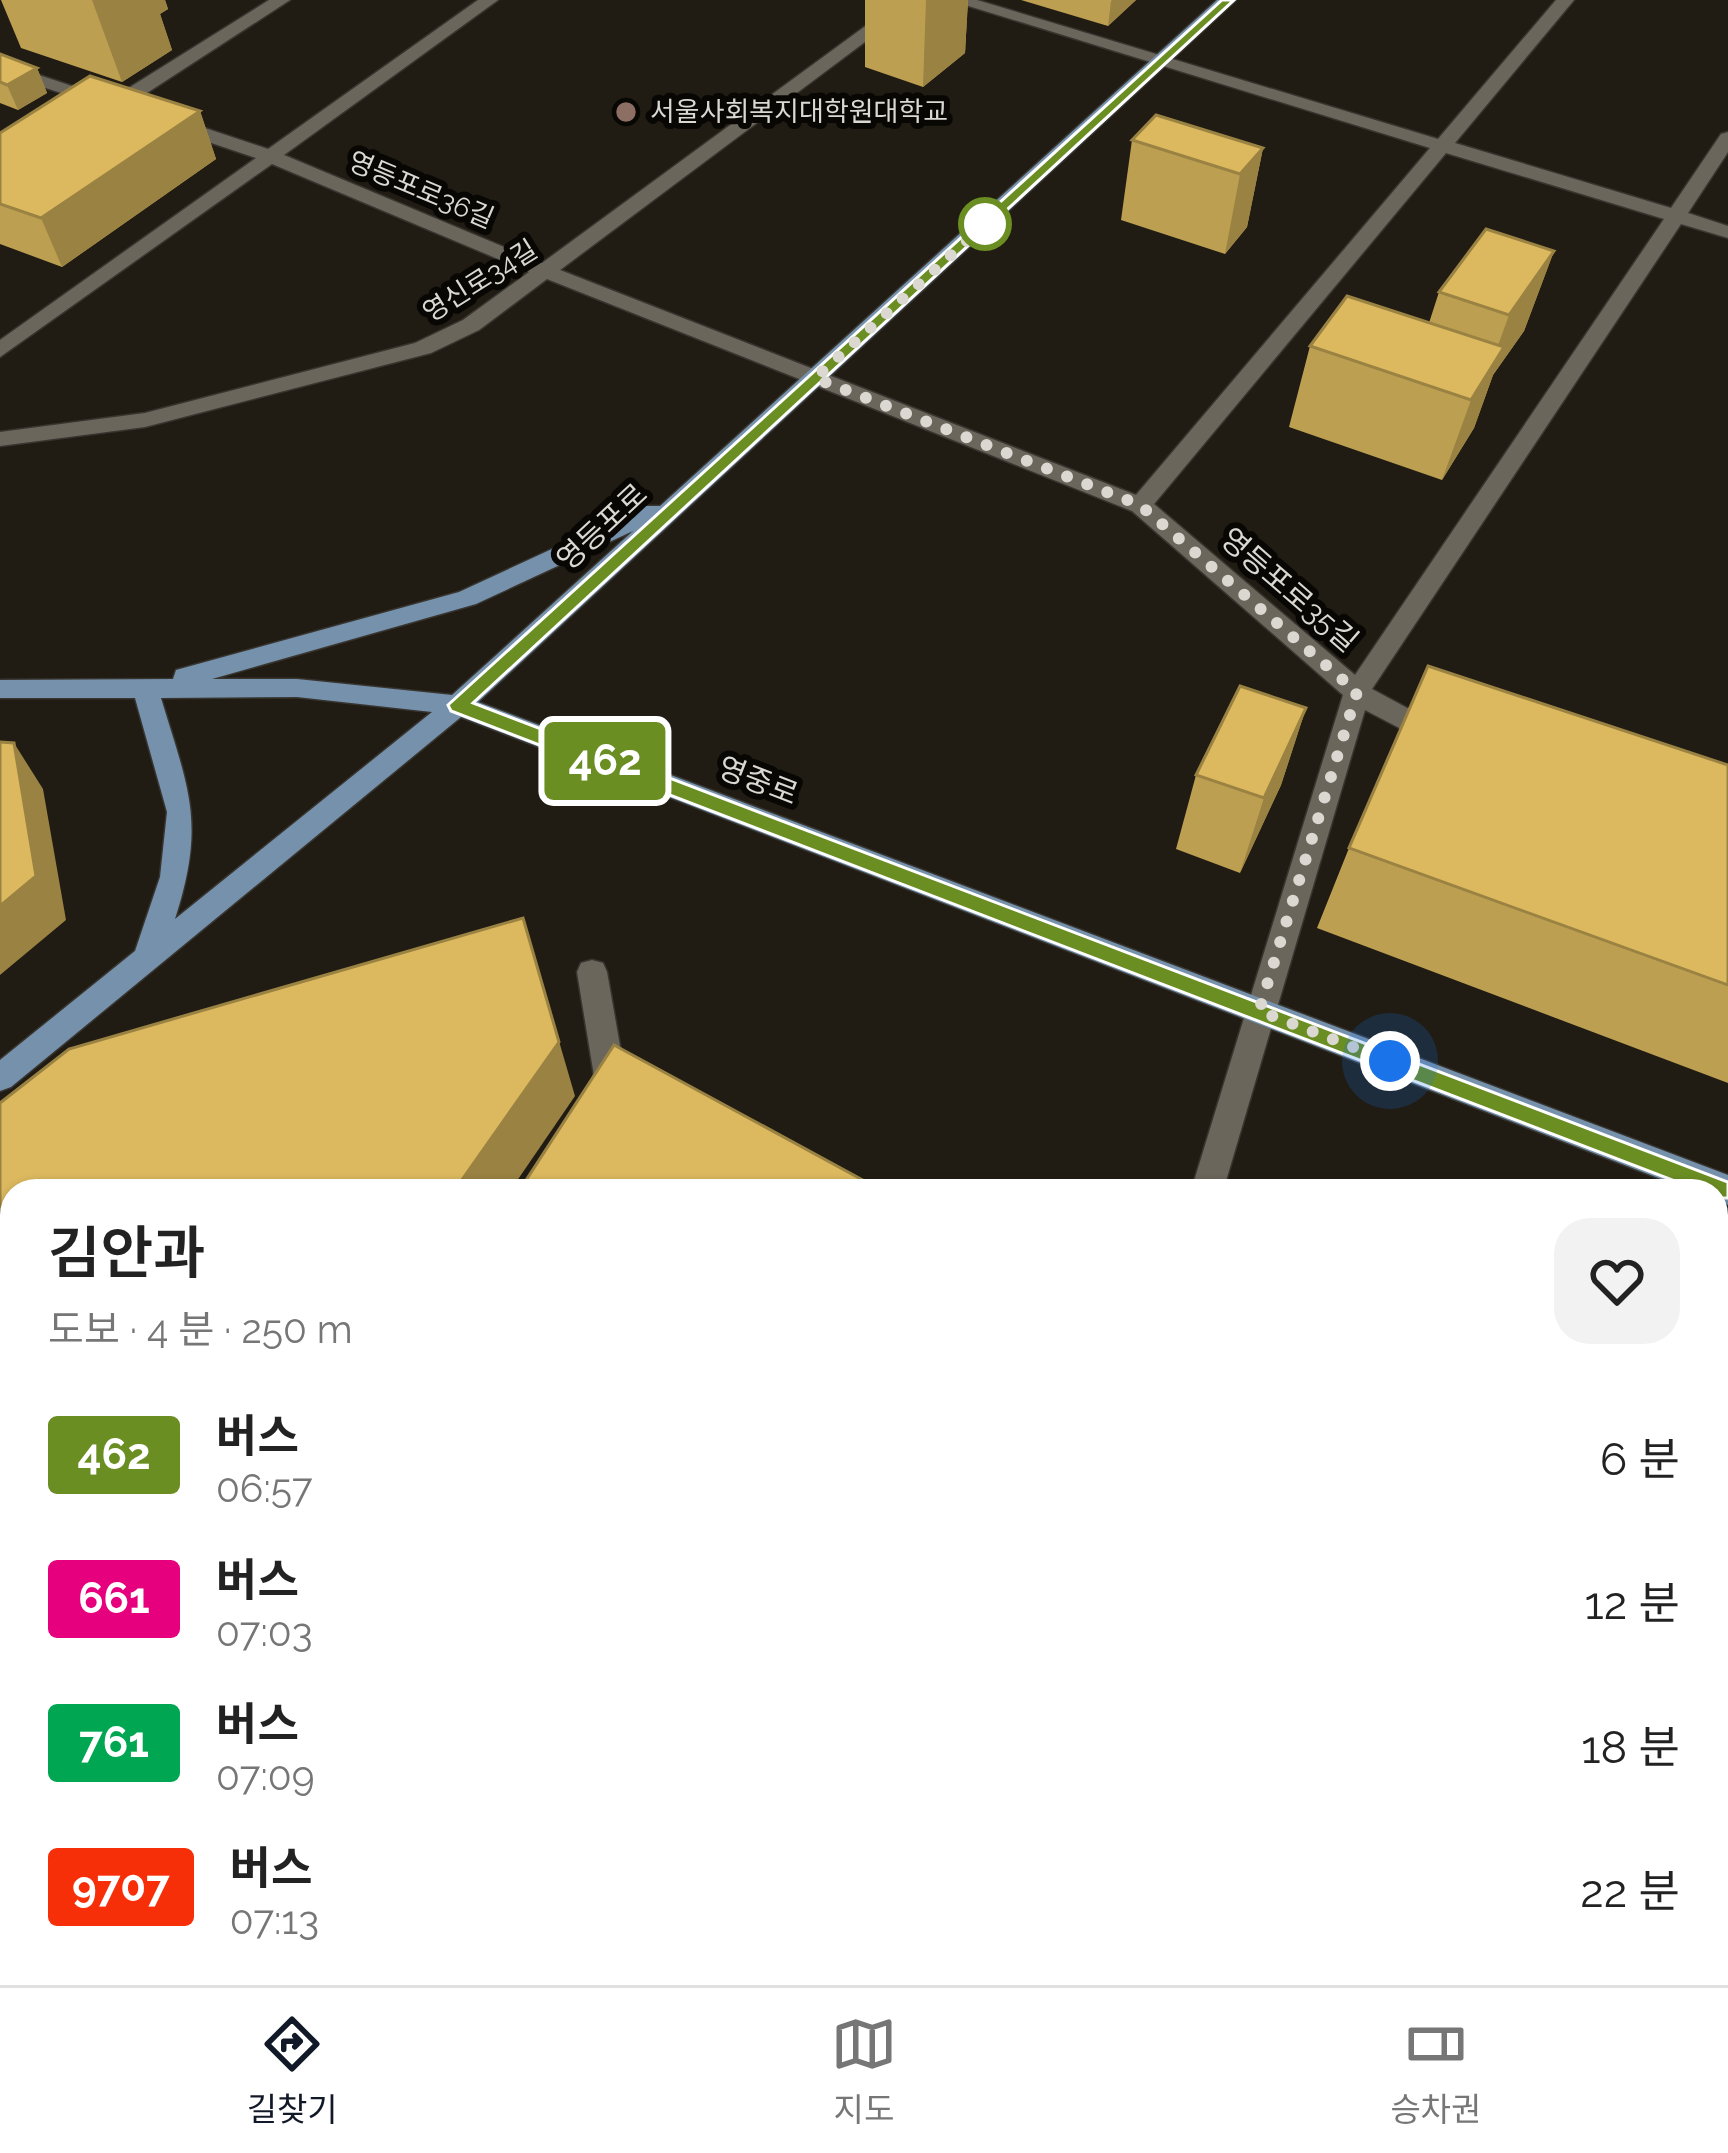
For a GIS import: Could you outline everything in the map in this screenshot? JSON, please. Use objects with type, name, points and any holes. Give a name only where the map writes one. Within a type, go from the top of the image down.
[{"type":"main road","name":"영등포로","points":[[0,1078],[458,705],[1227,0]]},
{"type":"main road","points":[[147,959],[174,878],[181,812],[145,688],[467,598],[681,499]]},
{"type":"main road","name":"영중로","points":[[0,689],[297,688],[458,705],[1699,1179]]},
{"type":"street","points":[[96,117],[281,0]]},
{"type":"street","points":[[0,350],[489,0]]},
{"type":"street","name":"영신로34길","points":[[0,439],[145,420],[423,348],[470,325],[547,272],[912,0]]},
{"type":"street","points":[[958,0],[1728,232]]},
{"type":"street","points":[[1140,505],[1565,0]]},
{"type":"street","points":[[0,68],[137,112]]},
{"type":"street","name":"영등포로36길","points":[[159,119],[269,156],[815,378]]},
{"type":"street","points":[[1210,1179],[1357,692],[1728,138]]},
{"type":"street","name":"영등포로35길","points":[[815,378],[1140,505],[1357,692],[1400,720],[1466,746]]},
{"type":"street","points":[[589,1122],[612,1088],[592,972]]},
{"type":"street","points":[[612,1088],[653,1108]]},
{"type":"building","points":[[0,54],[37,68],[7,85],[0,82]]},
{"type":"building","points":[[90,76],[200,111],[41,218],[0,204],[0,133]]},
{"type":"building","points":[[1156,115],[1263,148],[1240,174],[1132,140]]},
{"type":"building","points":[[1486,229],[1554,251],[1509,315],[1439,292]]},
{"type":"building","points":[[1347,296],[1504,347],[1471,400],[1310,346]]},
{"type":"building","points":[[1428,666],[1728,765],[1728,985],[1349,848]]},
{"type":"building","points":[[1240,686],[1306,708],[1264,798],[1196,775]]},
{"type":"building","points":[[0,742],[14,743],[36,876],[0,906]]},
{"type":"building","points":[[523,918],[559,1042],[462,1179],[0,1179],[0,1103],[69,1049]]},
{"type":"building","points":[[614,1045],[861,1179],[527,1179]]},
{"type":"bus line","name":"462","points":[[1227,0],[458,705],[1699,1179]]},
{"type":"place","name":"서울사회복지대학원대학교","points":[[626,112]]},
{"type":"route","points":[[985,224],[992,218],[815,378],[1140,505],[1357,692],[1259,1011],[1390,1061]]}]
